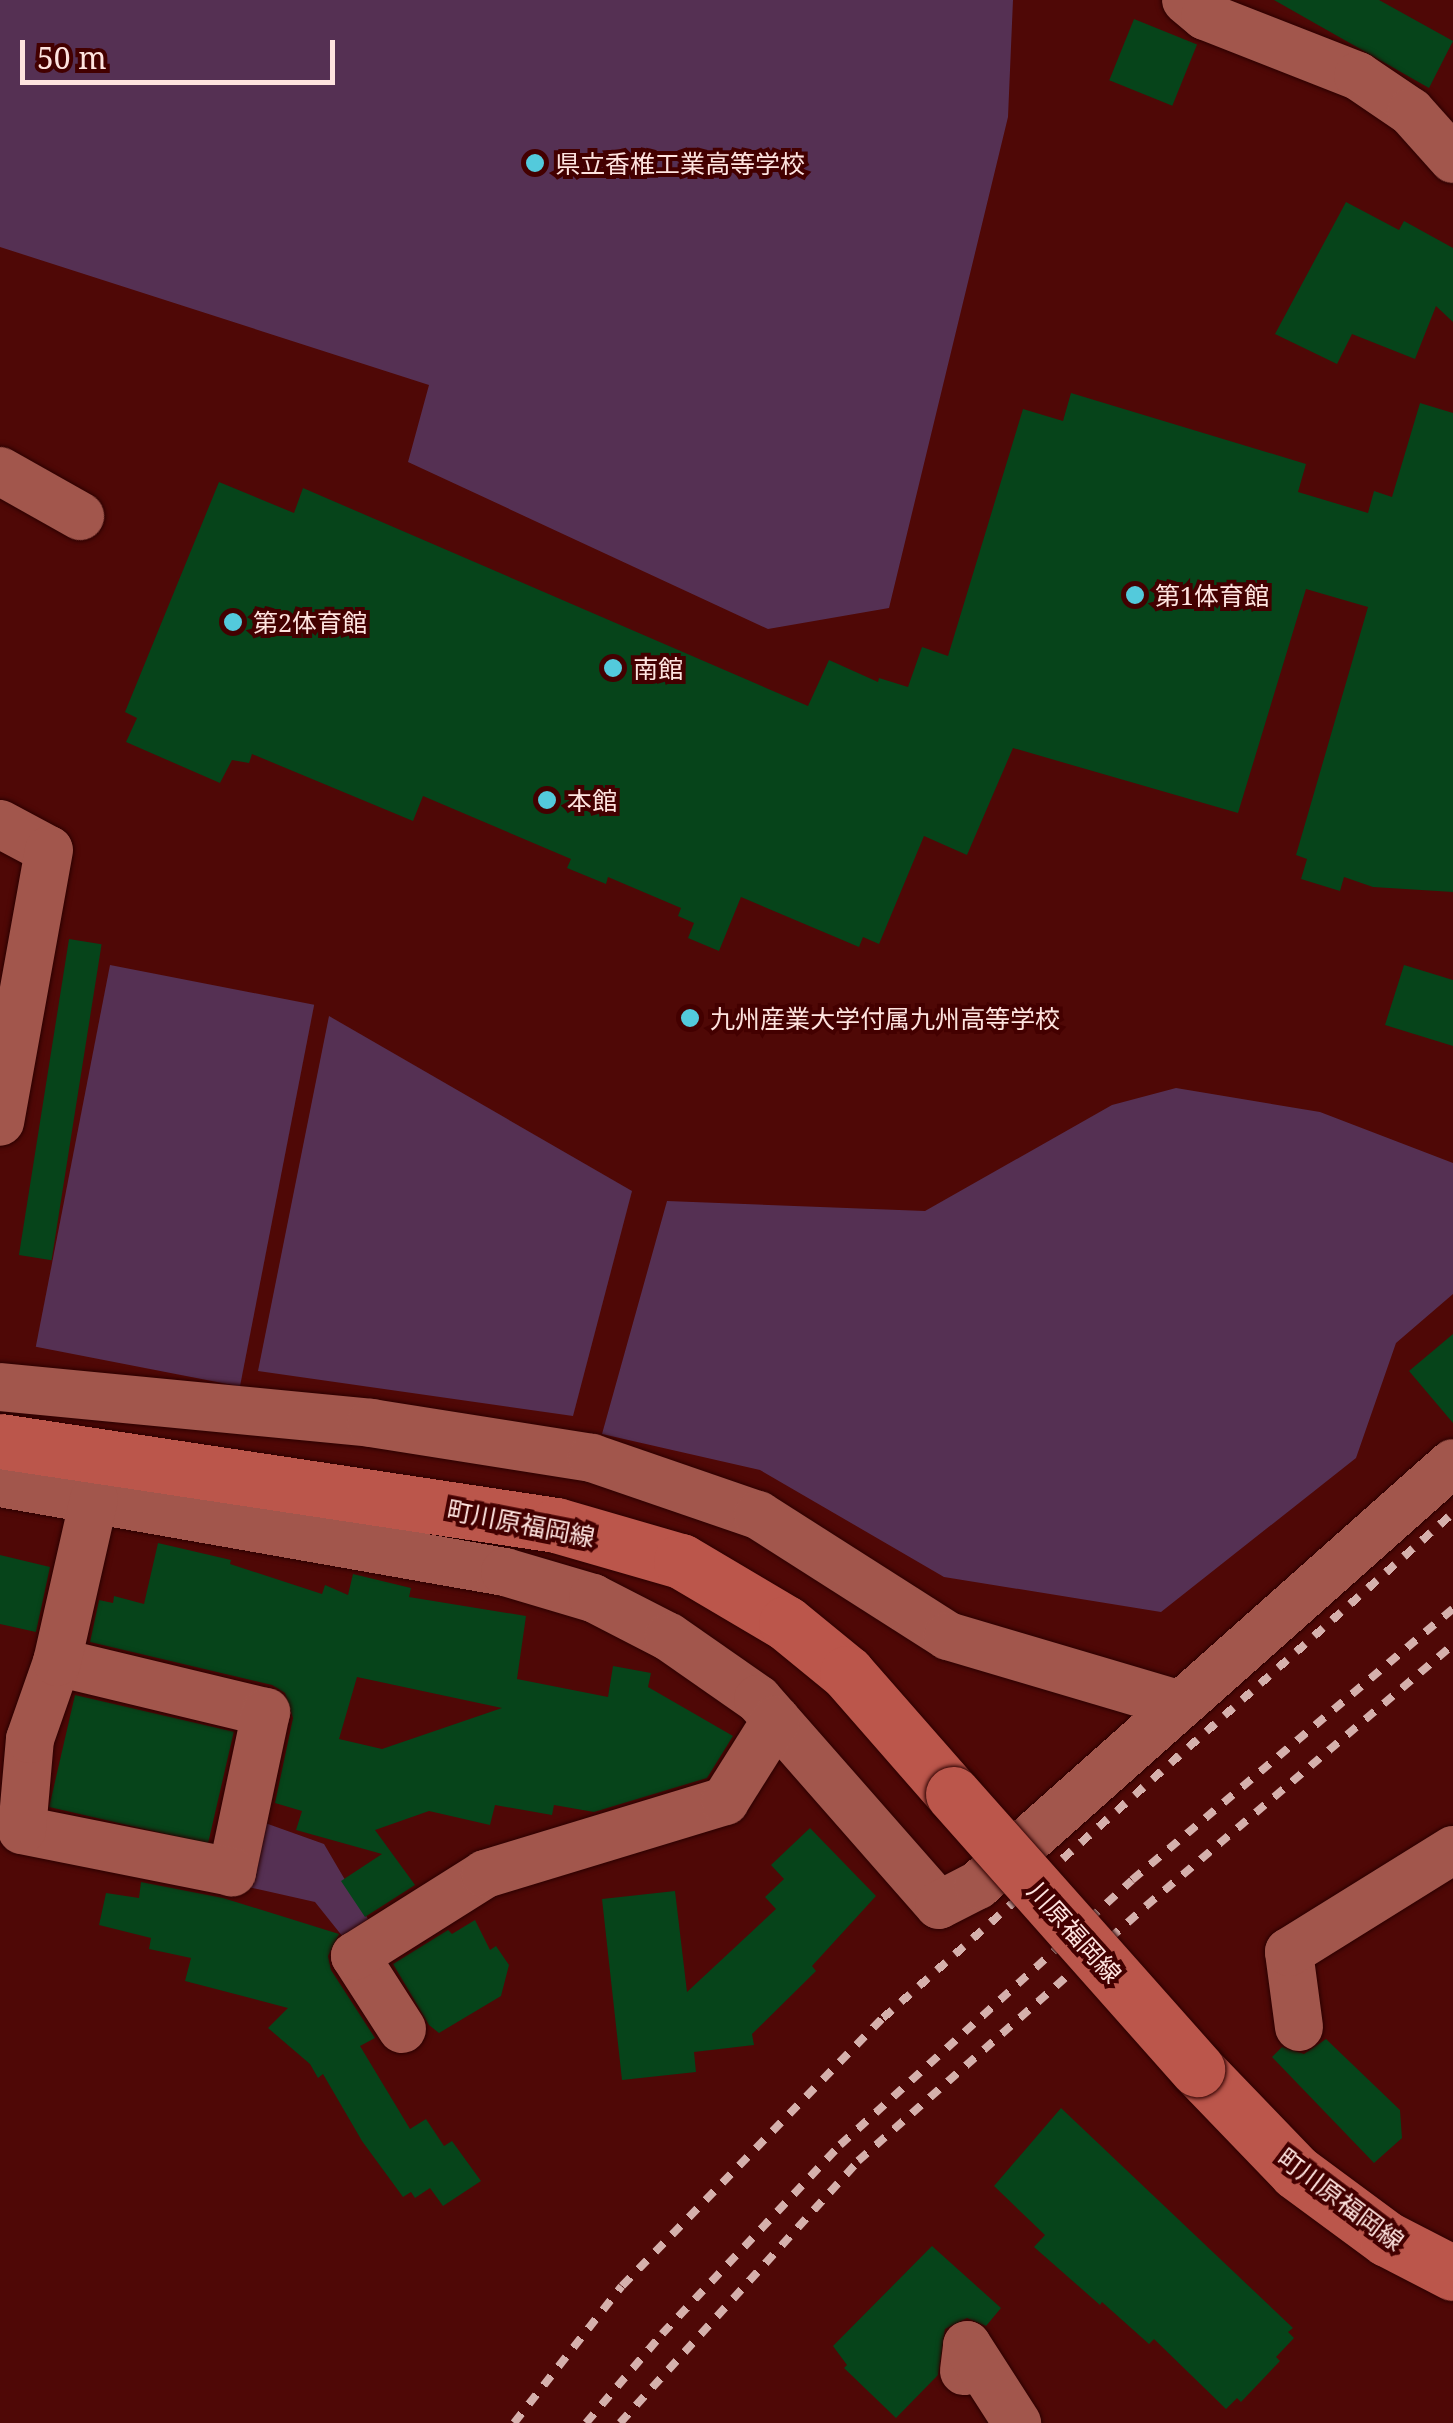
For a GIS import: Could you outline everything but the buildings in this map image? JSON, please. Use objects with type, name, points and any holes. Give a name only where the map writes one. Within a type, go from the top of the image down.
[{"type":"main road","name":"町川原福岡線","points":[[0,1441],[556,1524],[681,1562],[786,1623],[847,1673],[953,1794]]},
{"type":"main road","name":"川原福岡線","points":[[953,1794],[1197,2069]]},
{"type":"main road","name":"町川原福岡線","points":[[1197,2069],[1296,2172],[1388,2239],[1453,2274]]},
{"type":"street","points":[[1186,0],[1204,16],[1358,76],[1411,112],[1453,159]]},
{"type":"street","points":[[0,471],[80,516]]},
{"type":"street","points":[[0,824],[49,850],[0,1122]]},
{"type":"street","points":[[0,1388],[371,1423],[592,1458],[758,1515],[948,1636],[1178,1704]]},
{"type":"street","points":[[0,1482],[505,1572],[593,1598],[668,1636],[758,1700],[939,1905],[978,1885],[1453,1463]]},
{"type":"street","points":[[57,1662],[266,1712],[232,1872],[22,1830],[30,1740],[57,1662],[94,1499]]},
{"type":"street","points":[[402,2028],[355,1956],[485,1874],[724,1801],[776,1720]]},
{"type":"street","points":[[1298,2027],[1289,1952],[1453,1850]]},
{"type":"street","points":[[964,2371],[967,2345],[1017,2423]]},
{"type":"shaded area","name":"県立香椎工業高等学校","points":[[0,0],[1013,0],[1008,117],[889,608],[768,629],[408,462],[429,385],[0,247]]},
{"type":"shaded area","points":[[110,965],[314,1005],[240,1387],[36,1347]]},
{"type":"shaded area","points":[[329,1016],[632,1191],[573,1416],[258,1371]]},
{"type":"shaded area","points":[[1176,1088],[1320,1112],[1453,1163],[1453,1294],[1396,1343],[1356,1458],[1161,1612],[944,1577],[760,1470],[602,1434],[667,1201],[925,1211],[1112,1105]]},
{"type":"shaded area","points":[[254,1819],[324,1844],[368,1919],[343,1937],[315,1902],[230,1883]]},
{"type":"railway","points":[[514,2423],[622,2286],[883,2018],[1453,1513]]},
{"type":"railway","points":[[586,2423],[662,2334],[840,2145],[1132,1880],[1453,1609]]},
{"type":"railway","points":[[620,2423],[858,2161],[1146,1906],[1453,1645]]},
{"type":"place","name":"県立香椎工業高等学校","points":[[535,163]]},
{"type":"place","name":"第1体育館","points":[[1135,595]]},
{"type":"place","name":"第2体育館","points":[[233,622]]},
{"type":"place","name":"南館","points":[[613,668]]},
{"type":"place","name":"本館","points":[[547,800]]},
{"type":"place","name":"九州産業大学付属九州高等学校","points":[[690,1018]]}]
